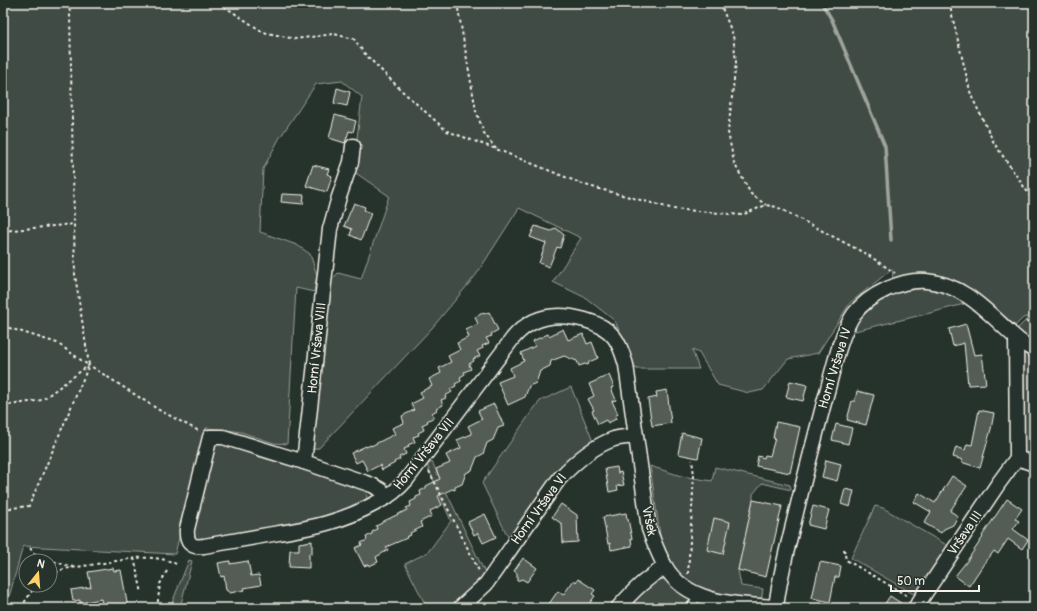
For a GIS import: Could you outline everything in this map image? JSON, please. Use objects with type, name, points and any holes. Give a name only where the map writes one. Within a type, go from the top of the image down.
[{"type":"street","name":"Horní Vršava VIII","points":[[304,462],[330,229],[339,196],[351,162],[353,146]]},
{"type":"street","name":"Horní Vršava IV","points":[[776,608],[782,571],[804,476],[841,342],[850,320],[856,312],[867,301],[883,291],[909,282],[926,281],[948,286],[966,295],[979,304],[1016,338],[1034,350]]},
{"type":"street","name":"Horní Vršava VII","points":[[210,437],[187,537],[190,544],[199,547],[325,524],[348,517],[387,497],[402,486],[512,338],[529,323],[551,316],[564,315],[591,321],[601,326],[613,336],[622,351]]},
{"type":"street","points":[[1016,338],[1017,458],[1034,464]]},
{"type":"street","name":"Vršek","points":[[622,351],[626,365],[649,529],[665,567],[674,578],[693,592],[715,600],[730,603],[776,608]]},
{"type":"street","name":"Horní Vršava VI","points":[[460,608],[486,584],[559,479],[568,469],[578,460],[598,447],[615,439],[636,436]]},
{"type":"street","points":[[210,437],[223,437],[372,485],[381,490],[387,497]]},
{"type":"street","name":"Vršava III","points":[[917,605],[1017,458]]},
{"type":"street","points":[[618,608],[650,576],[665,567]]},
{"type":"lane","points":[[690,608],[693,592]]},
{"type":"path","points":[[3,509],[29,506],[89,365],[75,275],[69,3]]},
{"type":"path","points":[[219,3],[263,32],[295,39],[334,34],[354,39],[365,54],[400,89],[447,132],[496,149],[585,185],[674,209],[742,215],[766,205]]},
{"type":"path","points":[[457,3],[476,111],[484,133],[496,149]]},
{"type":"path","points":[[720,3],[733,35],[736,62],[728,132],[734,162],[751,194],[766,205],[777,207],[868,255],[909,282]]},
{"type":"path","points":[[951,3],[951,11],[971,95],[994,143],[1034,201]]},
{"type":"path","points":[[3,231],[74,224]]},
{"type":"path","points":[[1026,321],[1034,328]]},
{"type":"path","points":[[3,326],[57,343],[158,410],[210,437]]},
{"type":"path","points":[[3,406],[42,400],[89,365]]},
{"type":"path","points":[[421,460],[432,476],[486,584]]},
{"type":"path","points":[[692,460],[694,475],[693,592]]},
{"type":"path","points":[[30,548],[35,553]]},
{"type":"path","points":[[844,549],[846,560],[917,605]]},
{"type":"path","points":[[58,572],[74,567],[142,557],[171,561],[176,564]]},
{"type":"path","points":[[134,558],[142,593]]},
{"type":"path","points":[[58,563],[74,567]]},
{"type":"path","points":[[157,608],[160,584],[168,569]]},
{"type":"path","points":[[22,608],[31,593]]},
{"type":"shaded area","points":[[1034,3],[1034,315],[1023,318],[1015,326],[964,284],[949,278],[920,274],[893,279],[892,269],[850,303],[818,353],[788,359],[763,390],[749,393],[718,385],[699,353],[692,350],[699,369],[636,369],[615,321],[586,298],[553,282],[581,238],[519,208],[476,275],[432,328],[319,448],[299,449],[319,294],[338,273],[361,279],[389,196],[353,171],[362,97],[342,81],[316,84],[279,139],[263,169],[260,232],[297,245],[310,254],[317,275],[314,292],[296,288],[287,444],[274,443],[241,432],[206,428],[175,554],[23,546],[21,553],[18,553],[18,564],[6,608],[3,608],[3,4]]},
{"type":"shaded area","points":[[924,288],[945,293],[964,304],[855,331],[857,321],[874,305],[894,292]]},
{"type":"shaded area","points":[[1034,317],[1034,459],[1022,453],[1018,328],[1027,319]]},
{"type":"shaded area","points":[[571,387],[594,444],[509,539],[482,483],[540,401]]},
{"type":"shaded area","points":[[219,443],[226,443],[364,488],[367,497],[355,506],[320,520],[199,540],[194,536],[194,532],[215,447]]},
{"type":"shaded area","points":[[432,462],[485,573],[456,603],[448,608],[427,608],[405,564],[428,552],[451,521],[427,465]]},
{"type":"shaded area","points":[[650,466],[681,476],[712,481],[715,467],[790,485],[791,490],[762,483],[753,494],[738,570],[741,586],[763,589],[761,602],[724,595],[696,585],[677,572],[661,542]]},
{"type":"shaded area","points":[[875,506],[883,508],[950,547],[917,596],[851,558]]},
{"type":"shaded area","points":[[189,560],[192,561],[181,604],[200,608],[170,608]]},
{"type":"shaded area","points":[[658,579],[669,580],[717,606],[716,608],[635,607],[634,601],[643,590]]},
{"type":"building","points":[[337,88],[350,92],[347,106],[334,103]]},
{"type":"building","points":[[335,115],[356,121],[353,132],[349,131],[345,143],[329,138]]},
{"type":"building","points":[[313,165],[329,169],[327,174],[332,176],[327,192],[306,186]]},
{"type":"building","points":[[282,194],[304,195],[303,204],[281,202]]},
{"type":"building","points":[[354,203],[365,207],[364,210],[371,213],[361,240],[350,235],[352,229],[344,226]]},
{"type":"building","points":[[535,226],[551,231],[556,228],[564,235],[560,248],[557,247],[549,267],[539,263],[546,243],[530,237]]},
{"type":"building","points":[[489,312],[498,330],[491,334],[492,336],[486,338],[489,343],[482,346],[483,348],[477,351],[480,356],[473,359],[474,361],[469,364],[471,369],[464,372],[465,374],[460,377],[461,381],[450,389],[452,392],[445,396],[446,398],[441,400],[443,405],[432,413],[434,417],[422,425],[424,430],[418,433],[419,435],[413,437],[415,442],[408,445],[409,447],[404,449],[406,454],[399,457],[400,459],[394,462],[395,463],[382,470],[380,465],[368,471],[362,460],[356,463],[351,453],[366,446],[371,446],[395,434],[392,428],[404,423],[402,416],[414,410],[411,404],[423,398],[420,392],[432,386],[429,379],[441,373],[439,368],[451,362],[448,356],[460,350],[457,343],[469,337],[466,330],[478,324],[475,317]]},
{"type":"building","points":[[966,324],[974,355],[982,354],[986,384],[968,385],[964,343],[953,346],[949,329]]},
{"type":"building","points":[[563,329],[568,340],[583,334],[587,344],[592,342],[598,358],[589,362],[588,365],[585,364],[579,366],[577,361],[564,356],[551,361],[550,366],[540,371],[536,383],[529,386],[525,397],[508,405],[498,382],[513,376],[510,368],[524,361],[521,353],[535,346],[533,341],[548,334],[549,336]]},
{"type":"building","points":[[609,375],[614,387],[611,388],[616,400],[612,401],[618,414],[615,416],[616,419],[608,423],[606,420],[598,424],[592,411],[594,410],[588,399],[594,396],[589,384]]},
{"type":"building","points":[[790,381],[807,385],[803,401],[786,397]]},
{"type":"building","points":[[667,390],[671,423],[652,426],[648,399],[657,397],[656,392]]},
{"type":"building","points":[[857,391],[874,395],[866,425],[847,420],[852,401],[855,401]]},
{"type":"building","points":[[494,404],[504,426],[498,428],[493,440],[487,443],[483,454],[477,457],[472,470],[466,473],[462,484],[455,487],[455,490],[452,489],[438,496],[442,505],[430,511],[432,516],[420,522],[422,527],[410,533],[411,535],[406,537],[407,538],[386,547],[388,550],[376,557],[378,562],[369,566],[369,564],[364,566],[355,548],[362,545],[361,543],[367,540],[366,537],[377,529],[376,526],[407,510],[406,508],[411,506],[410,502],[421,495],[420,491],[426,488],[426,486],[440,479],[436,469],[450,463],[446,455],[461,448],[457,440],[472,434],[468,426],[482,419],[478,411]]},
{"type":"building","points":[[979,410],[994,413],[980,468],[961,462],[963,460],[953,457],[956,447],[965,450],[967,444],[972,445]]},
{"type":"building","points":[[776,422],[800,427],[790,473],[756,466],[758,456],[764,458],[765,455],[770,456],[775,438],[773,438]]},
{"type":"building","points":[[836,424],[852,428],[848,444],[832,440]]},
{"type":"building","points":[[682,433],[702,438],[698,458],[678,454]]},
{"type":"building","points":[[826,460],[841,464],[837,481],[822,477]]},
{"type":"building","points":[[617,467],[618,473],[621,472],[624,485],[617,486],[618,490],[609,492],[605,469]]},
{"type":"building","points":[[952,476],[967,486],[950,511],[958,516],[953,525],[944,529],[941,533],[924,523],[931,512],[914,502],[919,493],[935,503]]},
{"type":"building","points":[[845,489],[854,491],[850,507],[841,504]]},
{"type":"building","points":[[1007,499],[1022,509],[1015,519],[1019,521],[1013,529],[1028,540],[1022,549],[1008,539],[998,554],[994,551],[987,559],[969,586],[955,576],[967,561]]},
{"type":"building","points":[[753,500],[782,506],[766,577],[738,570]]},
{"type":"building","points":[[561,504],[577,515],[578,542],[563,543],[562,524],[552,517]]},
{"type":"building","points":[[813,506],[829,510],[824,529],[808,525]]},
{"type":"building","points":[[626,513],[632,539],[632,546],[611,550],[610,543],[608,544],[603,517]]},
{"type":"building","points":[[485,514],[496,537],[483,543],[478,533],[474,535],[468,522]]},
{"type":"building","points":[[714,518],[730,522],[723,554],[707,550]]},
{"type":"building","points":[[312,541],[312,554],[309,553],[309,568],[289,567],[290,550],[299,550],[299,543]]},
{"type":"building","points":[[523,558],[537,568],[527,582],[522,579],[517,581],[517,573],[514,571]]},
{"type":"building","points":[[230,561],[230,564],[248,561],[251,576],[259,575],[261,585],[244,588],[245,590],[230,593],[226,590],[224,576],[221,577],[218,563]]},
{"type":"building","points":[[820,562],[841,566],[839,577],[835,577],[830,602],[812,598]]},
{"type":"building","points":[[113,568],[114,571],[121,570],[128,608],[103,608],[101,599],[80,603],[80,600],[73,601],[71,590],[91,587],[88,572]]},
{"type":"building","points":[[578,579],[595,590],[592,594],[595,596],[586,608],[546,608],[558,591],[563,595],[574,580],[576,582]]},
{"type":"building","points":[[890,596],[907,607],[907,608],[882,608]]},
{"type":"waterway","points":[[822,3],[832,20],[885,146],[891,240]]}]
